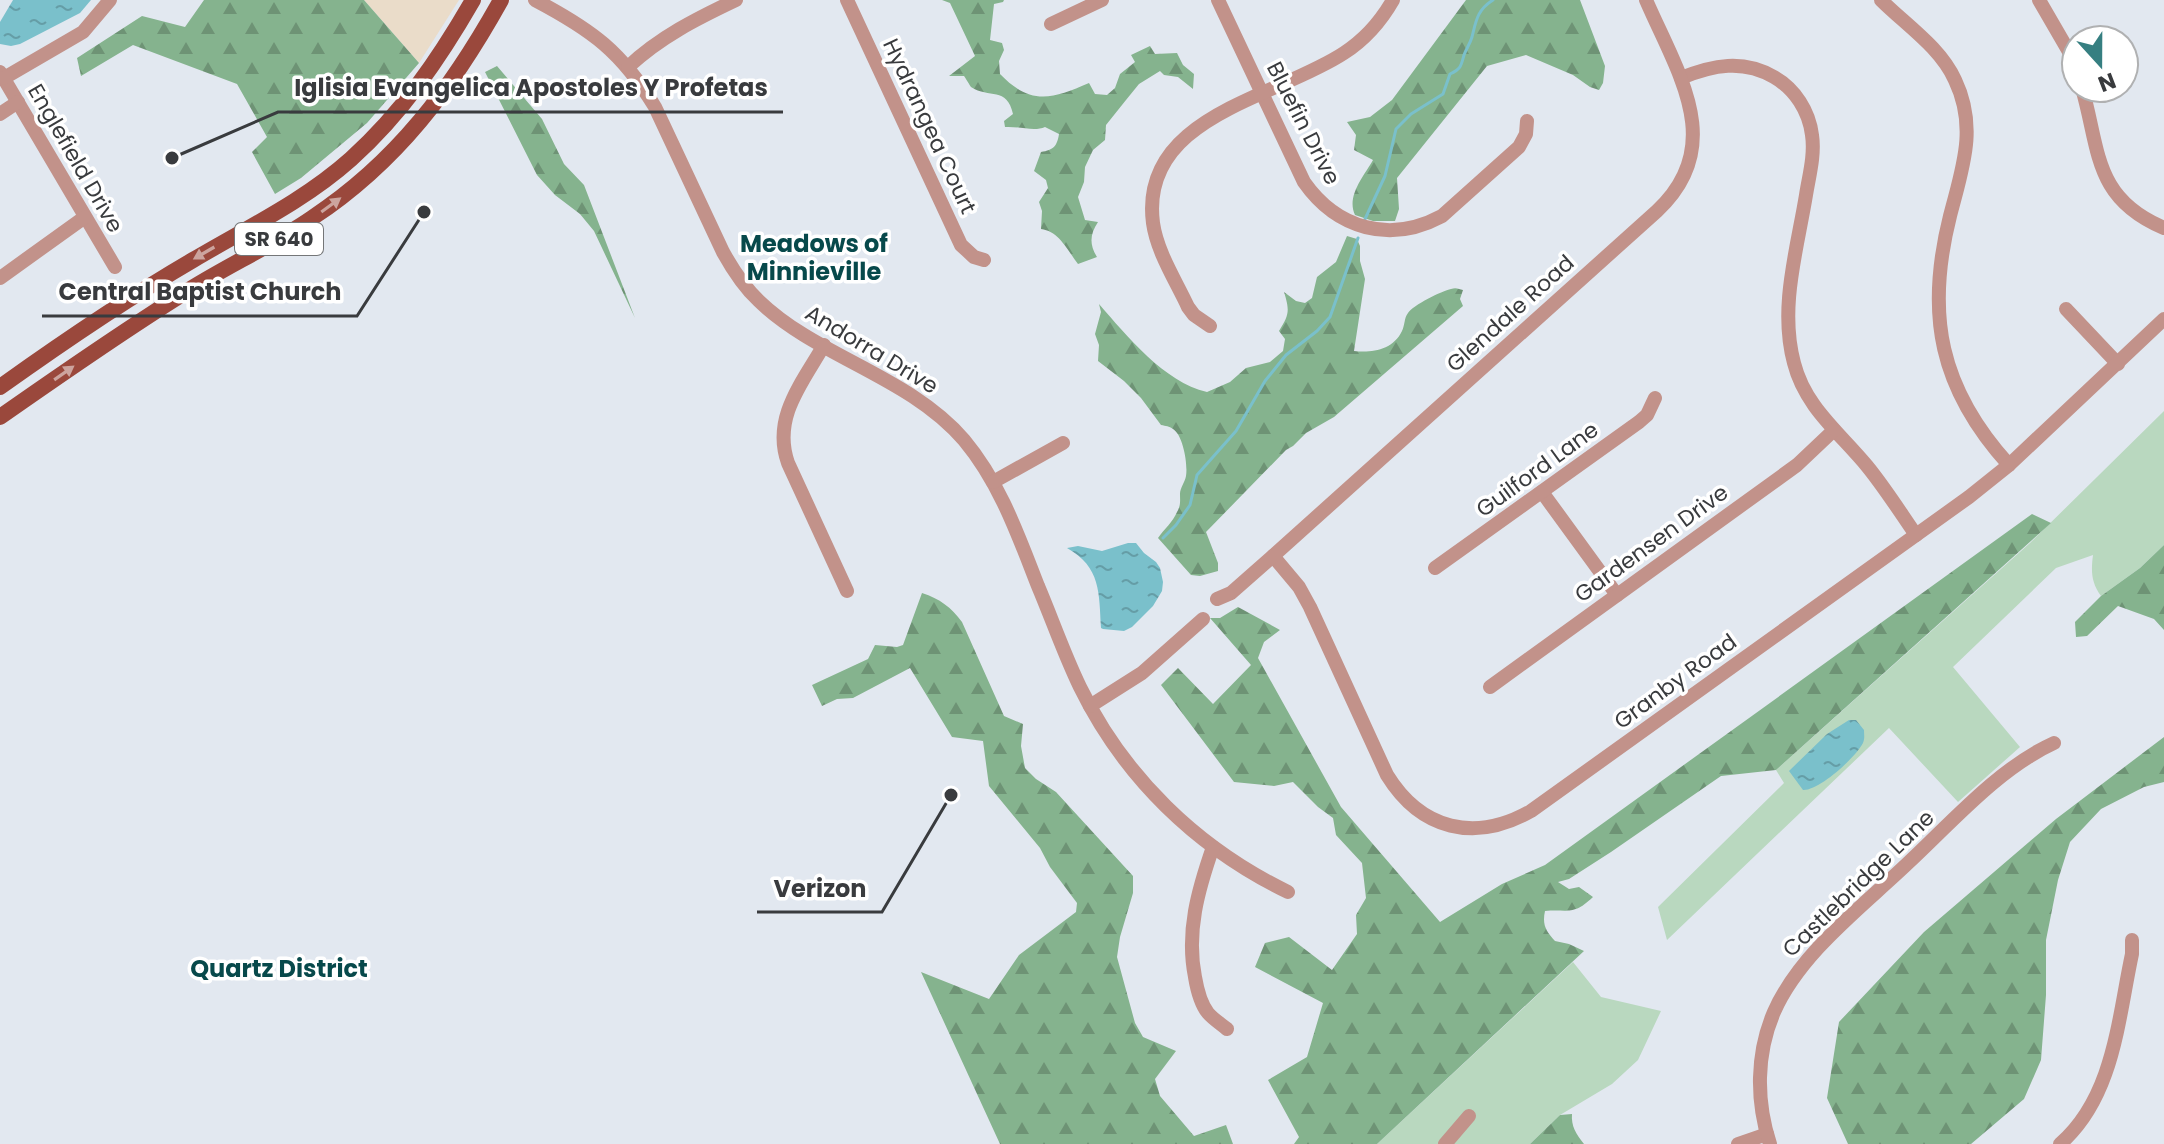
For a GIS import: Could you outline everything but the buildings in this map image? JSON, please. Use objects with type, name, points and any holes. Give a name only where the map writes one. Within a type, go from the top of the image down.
[{"type":"main road","name":"SR 640","points":[[0,387],[143,290],[309,192],[351,159],[412,95],[473,0]]},
{"type":"main road","name":"SR 640","points":[[0,417],[184,293],[314,218],[370,174],[395,151],[433,107],[501,0]]},
{"type":"street","points":[[2,75],[83,32],[110,0]]},
{"type":"street","name":"Andorra Drive","points":[[535,0],[590,31],[628,67],[655,107],[735,272],[751,293],[794,328],[880,376],[936,414],[964,441],[1005,503],[1074,674],[1117,750],[1181,822],[1246,870],[1288,892]]},
{"type":"street","points":[[628,67],[644,52],[717,4],[736,0]]},
{"type":"street","name":"Hydrangea Court","points":[[847,0],[961,245],[974,257],[984,260]]},
{"type":"street","points":[[1051,24],[1102,0]]},
{"type":"street","name":"Bluefin Drive","points":[[1218,0],[1304,182],[1325,207],[1345,220],[1377,229],[1395,230],[1417,226],[1448,212],[1519,147],[1526,134],[1527,121]]},
{"type":"street","points":[[1210,326],[1188,307],[1161,250],[1153,224],[1154,191],[1163,163],[1180,140],[1208,120],[1345,52],[1370,31],[1393,0]]},
{"type":"street","name":"Glendale Road","points":[[1217,599],[1231,593],[1273,556],[1672,196],[1685,174],[1694,142],[1693,113],[1646,0]]},
{"type":"street","points":[[1881,0],[1943,60],[1956,81],[1964,104],[1966,160],[1942,254],[1938,288],[1941,333],[1952,377],[1968,410],[2009,465]]},
{"type":"street","points":[[2039,0],[2060,36]]},
{"type":"street","points":[[1681,78],[1722,65],[1754,68],[1785,84],[1807,116],[1813,155],[1789,294],[1788,326],[1794,363],[1801,385],[1815,407],[1865,463],[1916,535]]},
{"type":"street","name":"Englefield Drive","points":[[2,75],[115,267]]},
{"type":"street","points":[[0,114],[18,102]]},
{"type":"street","points":[[2085,104],[2094,146],[2106,179],[2126,204],[2164,228]]},
{"type":"street","points":[[0,278],[85,217]]},
{"type":"street","points":[[2066,309],[2118,364]]},
{"type":"street","name":"Granby Road","points":[[1273,556],[1299,587],[1310,607],[1395,788],[1408,803],[1444,824],[1472,829],[1504,824],[1531,811],[2009,465],[2164,319]]},
{"type":"street","points":[[824,345],[786,415],[782,441],[788,463],[847,591]]},
{"type":"street","name":"Guilford Lane","points":[[1435,568],[1639,422],[1647,415],[1655,398]]},
{"type":"street","name":"Gardensen Drive","points":[[1490,687],[1797,465],[1834,430]]},
{"type":"street","points":[[993,482],[1063,443]]},
{"type":"street","points":[[1542,492],[1617,595]]},
{"type":"street","points":[[1090,706],[1142,673],[1203,619]]},
{"type":"street","name":"Castlebridge Lane","points":[[1769,1139],[1760,1091],[1762,1053],[1774,1012],[1794,977],[1841,926],[1973,802],[2022,759],[2054,743]]},
{"type":"street","points":[[1213,847],[1195,904],[1191,928],[1192,965],[1201,1001],[1207,1011],[1227,1029]]},
{"type":"street","points":[[2060,1144],[2088,1113],[2105,1079],[2129,969],[2132,940]]},
{"type":"street","points":[[1445,1144],[1469,1116]]},
{"type":"street","points":[[1738,1144],[1769,1139]]},
{"type":"shaded area","points":[[364,0],[459,0],[419,63]]},
{"type":"green space","points":[[204,0],[364,0],[419,63],[367,123],[301,178],[275,194],[252,152],[267,137],[237,84],[133,45],[81,76],[77,58],[142,16],[185,27]]},
{"type":"green space","points":[[942,0],[1004,0],[994,4],[990,40],[1002,43],[1004,50],[999,61],[1000,74],[1032,95],[1053,96],[1089,83],[1095,94],[1107,95],[1115,88],[1120,74],[1135,62],[1131,55],[1150,46],[1155,54],[1177,53],[1183,65],[1194,74],[1193,89],[1178,77],[1164,75],[1160,71],[1139,84],[1106,125],[1105,140],[1093,150],[1085,167],[1084,182],[1078,197],[1085,220],[1098,222],[1092,239],[1097,257],[1078,264],[1053,233],[1041,229],[1039,202],[1048,188],[1046,180],[1034,171],[1041,152],[1054,147],[1059,134],[1045,127],[1005,127],[1004,121],[1013,114],[1002,96],[971,87],[964,76],[949,76],[975,56],[950,3]]},
{"type":"green space","points":[[1466,0],[1580,0],[1605,66],[1603,83],[1599,90],[1590,87],[1573,75],[1526,55],[1487,66],[1397,178],[1399,209],[1395,221],[1373,221],[1355,215],[1354,193],[1373,160],[1354,150],[1356,135],[1347,122],[1370,117],[1392,100]]},
{"type":"green space","points":[[497,66],[542,119],[564,164],[584,185],[635,318],[594,231],[537,175],[485,72]]},
{"type":"green space","points":[[1347,236],[1357,239],[1360,246],[1365,279],[1354,351],[1375,351],[1388,346],[1398,337],[1411,310],[1441,292],[1454,288],[1463,290],[1460,299],[1463,306],[1334,417],[1306,433],[1286,450],[1206,532],[1218,571],[1191,575],[1158,538],[1180,505],[1186,471],[1182,443],[1177,432],[1161,425],[1141,398],[1098,361],[1099,345],[1095,334],[1101,312],[1099,304],[1161,368],[1191,387],[1207,392],[1230,382],[1246,368],[1270,362],[1283,351],[1285,339],[1279,331],[1288,313],[1284,292],[1296,301],[1305,303],[1312,298],[1317,277],[1336,262]]},
{"type":"green space","points":[[2164,411],[2164,545],[2140,568],[2101,596],[2092,576],[2093,555],[2056,568],[1953,667],[2020,747],[1958,802],[1889,728],[1667,940],[1658,907],[1784,783],[1776,770],[2030,543]]},
{"type":"green space","points":[[2032,514],[2051,523],[1776,770],[1721,776],[1611,852],[1569,879],[1558,882],[1569,889],[1579,887],[1593,897],[1575,909],[1545,911],[1546,928],[1555,941],[1584,951],[1377,1144],[1294,1144],[1299,1137],[1268,1080],[1307,1057],[1323,1003],[1255,967],[1265,943],[1289,937],[1332,970],[1357,934],[1356,915],[1366,898],[1362,863],[1336,835],[1333,818],[1293,782],[1274,786],[1234,782],[1161,685],[1178,668],[1213,704],[1251,665],[1210,618],[1220,618],[1238,607],[1280,630],[1264,642],[1258,658],[1341,807],[1440,922],[1502,884],[1545,865]]},
{"type":"green space","points":[[2164,545],[2164,630],[2154,619],[2118,606],[2087,636],[2076,637],[2075,622],[2101,596],[2140,568]]},
{"type":"green space","points":[[922,593],[945,604],[962,622],[1004,716],[1023,724],[1021,746],[1025,768],[1056,792],[1133,876],[1133,893],[1117,957],[1135,1023],[1143,1037],[1176,1051],[1155,1079],[1160,1096],[1194,1136],[1226,1125],[1233,1144],[1000,1144],[921,972],[989,999],[1019,955],[1076,912],[1077,903],[1040,848],[989,786],[983,741],[952,737],[910,668],[853,698],[837,699],[822,706],[812,685],[868,659],[875,645],[903,645]]},
{"type":"green space","points":[[2164,737],[2164,782],[2144,787],[2101,809],[2070,842],[2058,880],[2046,940],[2041,1060],[2024,1099],[1971,1144],[1848,1144],[1827,1098],[1839,1022],[1924,932],[2056,819]]},
{"type":"green space","points":[[1573,962],[1601,997],[1661,1011],[1638,1060],[1612,1084],[1560,1115],[1530,1144],[1377,1144]]},
{"type":"green space","points":[[1572,1114],[1575,1130],[1584,1144],[1530,1144],[1560,1115]]},
{"type":"water","points":[[13,0],[91,0],[80,13],[11,46],[0,44],[0,22]]},
{"type":"water","points":[[1136,543],[1156,562],[1163,582],[1162,591],[1153,606],[1132,627],[1124,631],[1103,629],[1092,572],[1078,555],[1067,548],[1078,546],[1102,551]]},
{"type":"water","points":[[1849,720],[1856,720],[1864,730],[1864,741],[1859,749],[1827,779],[1803,790],[1789,771],[1827,734]]},
{"type":"waterway","points":[[1365,219],[1385,176],[1396,129],[1411,114],[1443,94],[1450,74],[1461,65],[1478,16],[1493,0]]},
{"type":"waterway","points":[[1163,538],[1190,505],[1197,475],[1236,431],[1265,381],[1286,355],[1330,317],[1358,238]]},
{"type":"place","name":"Iglisia Evangelica Apostoles Y Profetas","points":[[172,158]]},
{"type":"place","name":"Central Baptist Church","points":[[424,212]]},
{"type":"place","name":"Verizon","points":[[951,795]]},
{"type":"district","name":"Meadows of Minnieville","points":[[814,258]]},
{"type":"district","name":"Quartz District","points":[[279,969]]}]
